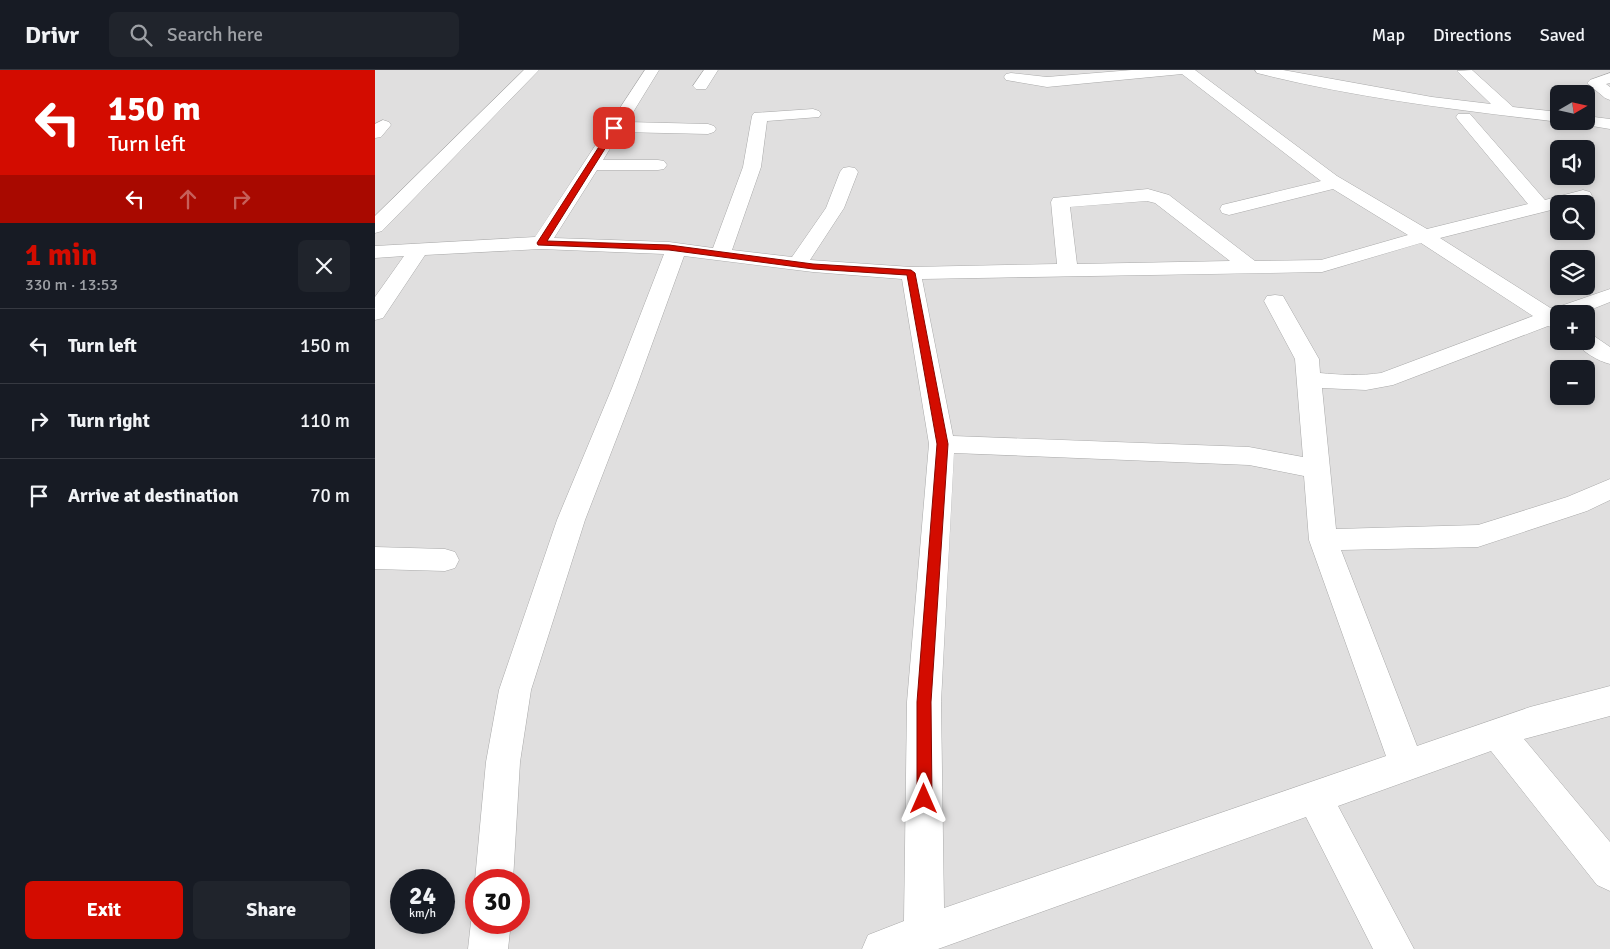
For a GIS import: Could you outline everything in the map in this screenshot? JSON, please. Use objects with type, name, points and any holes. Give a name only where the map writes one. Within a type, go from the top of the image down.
[{"type":"street","points":[[375,227],[532,70]]},
{"type":"street","points":[[541,243],[652,70]]},
{"type":"street","points":[[701,86],[711,70]]},
{"type":"street","points":[[1011,77],[1047,82],[1182,70]]},
{"type":"street","points":[[1186,70],[1336,183],[1550,313]]},
{"type":"street","points":[[1262,70],[1432,102],[1550,116]]},
{"type":"street","points":[[1324,83],[1351,70]]},
{"type":"street","points":[[1464,71],[1507,110]]},
{"type":"street","points":[[1610,78],[1595,83],[1610,95]]},
{"type":"street","points":[[721,254],[752,167],[760,116],[813,114]]},
{"type":"street","points":[[1464,117],[1540,206]]},
{"type":"street","points":[[1595,122],[1610,124]]},
{"type":"street","points":[[614,128],[708,128]]},
{"type":"street","points":[[591,165],[658,165]]},
{"type":"street","points":[[797,264],[835,208],[849,172]]},
{"type":"street","points":[[1229,209],[1336,183]]},
{"type":"street","points":[[1068,270],[1060,202],[1148,195],[1162,199],[1251,268]]},
{"type":"street","points":[[375,252],[419,248],[541,243],[676,249],[797,264],[911,273],[1321,266],[1424,236],[1550,204]]},
{"type":"street","points":[[375,313],[419,248]]},
{"type":"street","points":[[495,869],[503,762],[515,690],[571,520],[624,388],[676,249]]},
{"type":"street","points":[[911,273],[943,444],[924,702],[924,935]]},
{"type":"street","points":[[1586,305],[1610,295]]},
{"type":"street","points":[[1275,301],[1295,334],[1307,359],[1323,540],[1407,765]]},
{"type":"street","points":[[1310,380],[1339,384],[1363,384],[1385,380],[1550,320]]},
{"type":"street","points":[[1595,347],[1610,357]]},
{"type":"street","points":[[943,444],[1249,456],[1317,469]]},
{"type":"street","points":[[1323,540],[1478,536],[1608,492]]},
{"type":"street","points":[[375,558],[445,560]]},
{"type":"street","points":[[882,949],[1530,722],[1610,701]]},
{"type":"street","points":[[1498,733],[1610,872]]},
{"type":"street","points":[[1314,797],[1394,949]]},
{"type":"street","points":[[488,949],[490,934]]},
{"type":"shaded area","points":[[375,70],[1610,70],[1610,949],[375,949]]},
{"type":"route","points":[[614,128],[541,243],[669,248],[813,266],[911,273],[943,444],[924,702],[924,799]]}]
